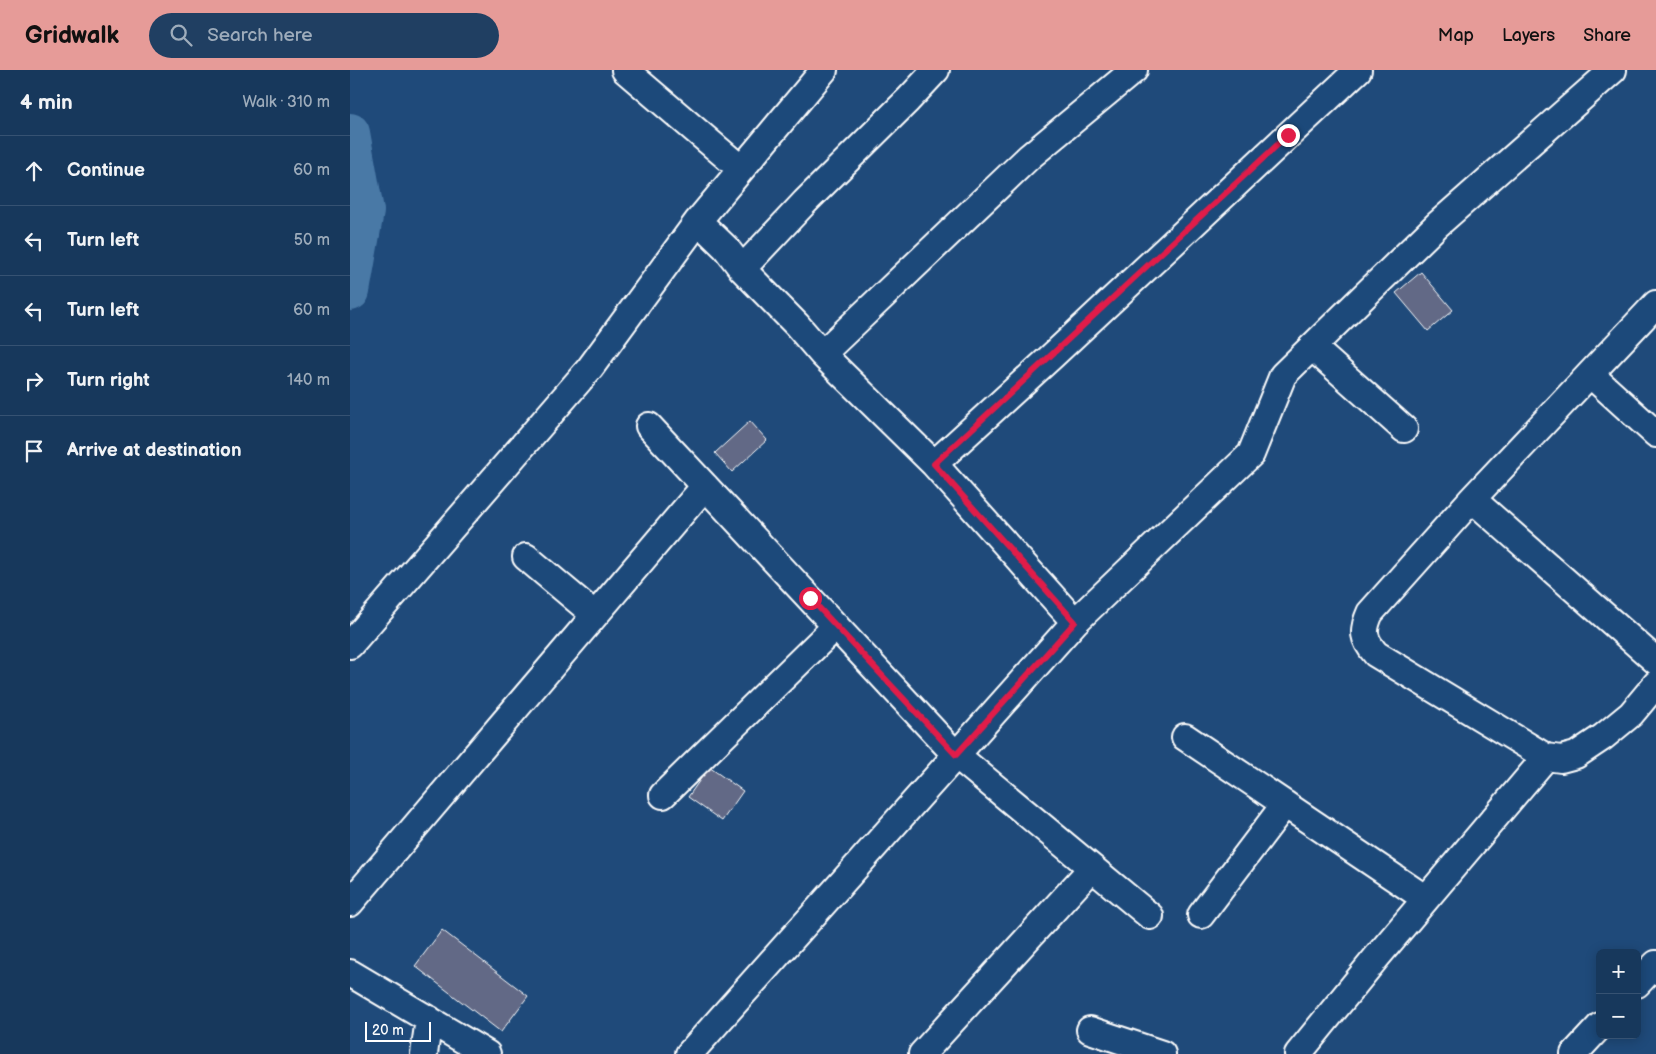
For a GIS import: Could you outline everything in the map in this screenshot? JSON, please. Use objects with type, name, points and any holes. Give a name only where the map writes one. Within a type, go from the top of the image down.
[{"type":"street","points":[[625,70],[741,169]]},
{"type":"street","points":[[742,268],[936,70]]},
{"type":"street","points":[[934,464],[1358,70]]},
{"type":"street","points":[[690,1053],[1075,622],[1251,454],[1284,375],[1437,225],[1613,70]]},
{"type":"street","points":[[350,645],[590,368],[698,221],[741,169],[811,74]]},
{"type":"street","points":[[822,354],[1029,157],[1120,74]]},
{"type":"street","points":[[698,221],[726,248],[742,268],[822,354],[934,464],[1075,622]]},
{"type":"street","points":[[1656,304],[1472,499],[1370,613],[1364,636],[1376,654],[1546,757],[1561,758],[1576,755],[1603,737],[1631,714],[1656,684]]},
{"type":"street","points":[[1312,347],[1404,429]]},
{"type":"street","points":[[1590,374],[1656,434]]},
{"type":"street","points":[[649,426],[956,755],[1150,916]]},
{"type":"street","points":[[350,903],[705,486]]},
{"type":"street","points":[[1472,499],[1656,661]]},
{"type":"street","points":[[526,557],[595,615]]},
{"type":"street","points":[[663,795],[836,626]]},
{"type":"street","points":[[1185,737],[1426,899]]},
{"type":"street","points":[[1298,1054],[1546,757]]},
{"type":"street","points":[[1201,914],[1285,804]]},
{"type":"street","points":[[922,1054],[1092,868]]},
{"type":"street","points":[[1641,980],[1656,964]]},
{"type":"street","points":[[350,973],[487,1054]]},
{"type":"street","points":[[424,1054],[429,1019]]},
{"type":"street","points":[[1090,1030],[1162,1054]]},
{"type":"street","points":[[1574,1054],[1596,1030]]},
{"type":"building","points":[[1421,272],[1453,310],[1428,331],[1396,293]]},
{"type":"building","points":[[750,421],[767,440],[732,472],[715,453]]},
{"type":"building","points":[[709,767],[743,791],[722,821],[688,797]]},
{"type":"building","points":[[442,930],[528,996],[501,1032],[415,966]]},
{"type":"waterway","points":[[350,133],[364,211],[350,291]]},
{"type":"route","points":[[810,598],[956,755],[1075,622],[934,464],[1288,135]]}]
